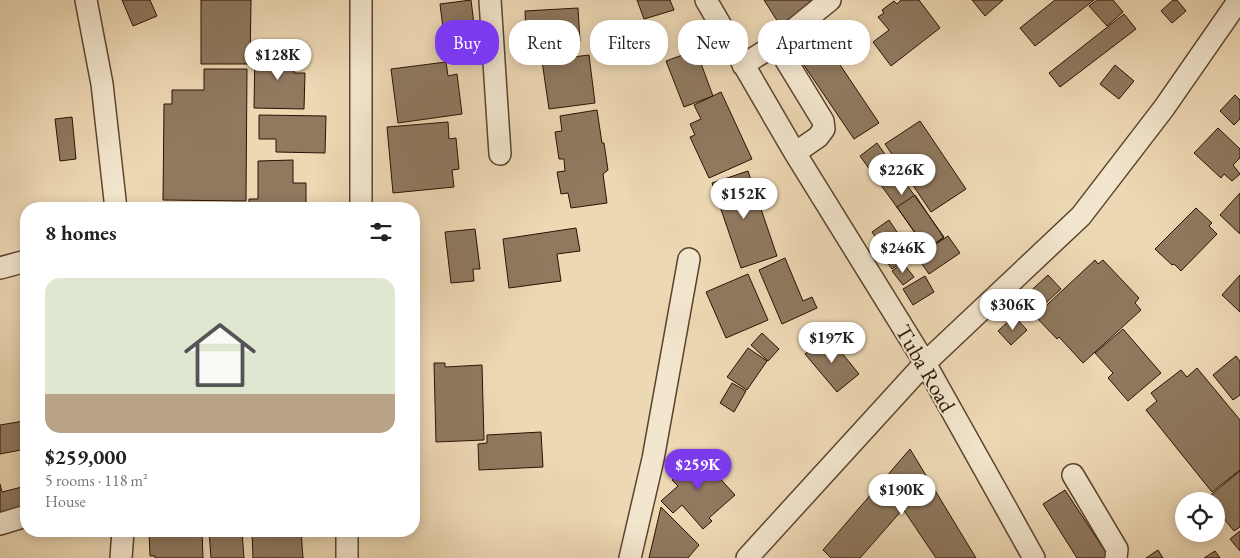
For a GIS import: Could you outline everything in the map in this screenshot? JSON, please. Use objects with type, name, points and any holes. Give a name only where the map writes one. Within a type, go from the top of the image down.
[{"type":"street","points":[[86,0],[102,84],[115,202]]},
{"type":"street","points":[[361,0],[361,202]]},
{"type":"street","points":[[490,0],[500,154]]},
{"type":"street","name":"Tuba Road","points":[[706,0],[717,20]]},
{"type":"street","points":[[805,20],[830,0]]},
{"type":"street","points":[[747,558],[925,363],[1081,216],[1164,108],[1239,0]]},
{"type":"street","name":"Tuba Road","points":[[743,65],[925,363],[1034,558]]},
{"type":"street","points":[[789,65],[823,121],[824,129],[818,138],[795,153]]},
{"type":"street","points":[[630,558],[653,459],[689,259]]},
{"type":"street","points":[[0,268],[20,263]]},
{"type":"street","points":[[1073,475],[1117,549],[1116,558]]},
{"type":"street","points":[[0,524],[20,518]]},
{"type":"street","points":[[121,558],[123,537]]},
{"type":"street","points":[[346,537],[347,558]]},
{"type":"building","points":[[122,0],[150,0],[157,16],[133,26]]},
{"type":"building","points":[[201,0],[251,0],[250,64],[201,64]]},
{"type":"building","points":[[471,0],[473,20],[442,20],[440,4]]},
{"type":"building","points":[[637,0],[670,0],[674,10],[644,19]]},
{"type":"building","points":[[764,0],[815,0],[794,20],[777,20]]},
{"type":"building","points":[[901,0],[919,0],[940,28],[891,66],[873,42],[889,30],[878,17],[884,13],[882,10],[894,1],[897,4]]},
{"type":"building","points":[[972,0],[1003,0],[985,16]]},
{"type":"building","points":[[1055,0],[1094,0],[1035,46],[1020,28]]},
{"type":"building","points":[[1097,0],[1113,0],[1123,12],[1107,26],[1089,6]]},
{"type":"building","points":[[1173,0],[1177,0],[1186,11],[1172,23],[1161,11]]},
{"type":"building","points":[[578,8],[579,20],[525,20],[525,11]]},
{"type":"building","points":[[1124,14],[1136,29],[1060,87],[1049,73]]},
{"type":"building","points":[[255,50],[295,50],[294,73],[305,73],[304,109],[254,108]]},
{"type":"building","points":[[589,55],[595,103],[549,109],[543,65],[580,65],[580,56]]},
{"type":"building","points":[[678,57],[678,65],[702,65],[713,96],[684,107],[668,65],[668,60]]},
{"type":"building","points":[[435,63],[435,65],[446,65],[448,76],[457,74],[462,114],[398,123],[391,69]]},
{"type":"building","points":[[804,65],[840,65],[879,123],[854,139]]},
{"type":"building","points":[[1115,65],[1134,81],[1119,99],[1100,84]]},
{"type":"building","points":[[204,69],[247,69],[246,201],[163,200],[164,104],[172,104],[172,90],[204,90]]},
{"type":"building","points":[[721,92],[752,159],[709,178],[690,137],[695,135],[690,124],[701,119],[694,105]]},
{"type":"building","points":[[1235,95],[1240,100],[1240,119],[1234,125],[1220,111]]},
{"type":"building","points":[[597,110],[608,170],[603,174],[607,203],[571,208],[568,193],[561,194],[557,172],[565,171],[564,159],[559,159],[555,132],[562,131],[560,116]]},
{"type":"building","points":[[259,115],[326,116],[325,153],[276,152],[276,139],[259,139]]},
{"type":"building","points":[[72,117],[76,159],[60,161],[55,119]]},
{"type":"building","points":[[920,121],[966,189],[931,212],[885,144]]},
{"type":"building","points":[[448,122],[449,139],[456,138],[459,169],[452,170],[454,187],[393,193],[387,127]]},
{"type":"building","points":[[1218,128],[1240,149],[1240,158],[1233,165],[1240,174],[1232,181],[1224,174],[1221,178],[1194,153]]},
{"type":"building","points":[[877,143],[944,237],[927,249],[860,156]]},
{"type":"building","points":[[293,160],[293,183],[306,183],[306,202],[249,202],[249,199],[258,199],[258,161]]},
{"type":"building","points":[[748,171],[777,256],[741,268],[712,183]]},
{"type":"building","points":[[1240,193],[1240,234],[1220,215]]},
{"type":"building","points":[[915,195],[944,238],[926,249],[897,207]]},
{"type":"building","points":[[1196,208],[1212,223],[1209,226],[1217,234],[1181,271],[1155,249]]},
{"type":"building","points":[[889,220],[897,232],[880,244],[872,232]]},
{"type":"building","points":[[576,228],[580,251],[557,254],[561,281],[509,288],[503,239]]},
{"type":"building","points":[[475,229],[480,269],[473,269],[474,281],[451,283],[445,232]]},
{"type":"building","points":[[948,236],[960,253],[929,274],[917,257]]},
{"type":"building","points":[[897,254],[903,261],[892,269],[886,261]]},
{"type":"building","points":[[785,258],[803,301],[812,297],[817,308],[782,324],[759,270]]},
{"type":"building","points":[[1095,260],[1098,264],[1103,260],[1139,298],[1135,303],[1141,310],[1083,363],[1059,337],[1057,339],[1035,316]]},
{"type":"building","points":[[903,263],[914,277],[903,285],[892,271]]},
{"type":"building","points":[[748,274],[768,320],[726,338],[706,292]]},
{"type":"building","points":[[1048,275],[1061,289],[1036,312],[1023,298]]},
{"type":"building","points":[[1240,275],[1240,312],[1222,295]]},
{"type":"building","points":[[925,276],[934,292],[913,305],[903,289]]},
{"type":"building","points":[[1014,316],[1027,330],[1011,345],[998,331]]},
{"type":"building","points":[[1123,329],[1161,373],[1128,401],[1108,378],[1113,373],[1095,353]]},
{"type":"building","points":[[762,333],[779,349],[768,361],[751,345]]},
{"type":"building","points":[[828,336],[859,374],[837,392],[805,354]]},
{"type":"building","points":[[748,348],[767,361],[747,390],[727,377]]},
{"type":"building","points":[[1236,356],[1240,361],[1240,395],[1233,400],[1213,375]]},
{"type":"building","points":[[434,363],[445,363],[445,367],[482,365],[484,440],[436,442]]},
{"type":"building","points":[[1197,368],[1240,420],[1240,470],[1212,492],[1146,410],[1157,401],[1151,393],[1181,370],[1187,377]]},
{"type":"building","points":[[732,383],[746,391],[734,412],[720,403]]},
{"type":"building","points":[[20,422],[20,450],[0,454],[0,425]]},
{"type":"building","points":[[541,432],[543,467],[479,470],[478,444],[487,443],[487,435]]},
{"type":"building","points":[[910,449],[976,558],[936,558],[903,509],[860,558],[831,558],[823,550]]},
{"type":"building","points":[[695,451],[735,495],[709,518],[712,521],[703,529],[682,505],[673,513],[661,501],[678,486],[672,480],[678,474],[675,470]]},
{"type":"building","points":[[1240,471],[1240,527],[1234,531],[1225,520],[1225,492],[1214,492]]},
{"type":"building","points":[[0,484],[2,492],[20,488],[20,507],[0,512]]},
{"type":"building","points":[[1065,490],[1109,557],[1077,558],[1043,504]]},
{"type":"building","points":[[661,507],[699,545],[688,558],[649,558]]},
{"type":"building","points":[[1240,531],[1240,551],[1230,539]]},
{"type":"building","points":[[149,537],[202,537],[203,558],[155,558],[155,556],[150,556]]},
{"type":"building","points":[[209,537],[242,537],[244,558],[211,558]]},
{"type":"building","points":[[252,537],[301,537],[303,558],[253,558]]},
{"type":"building","points":[[1158,550],[1163,558],[1146,558]]},
{"type":"building","points":[[1215,551],[1220,558],[1204,558]]}]
